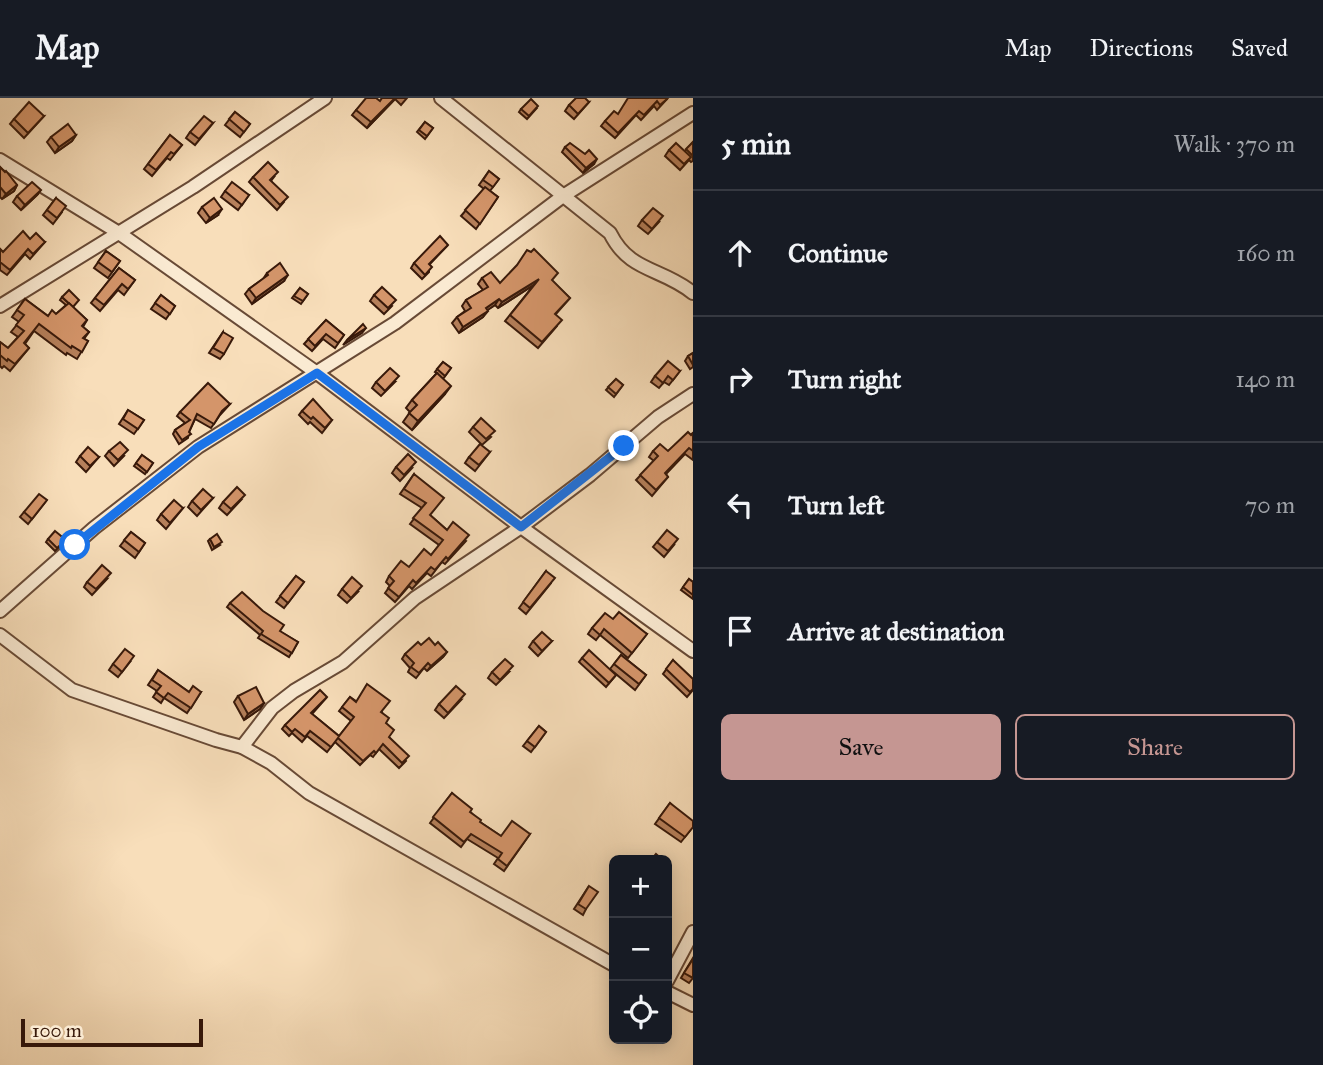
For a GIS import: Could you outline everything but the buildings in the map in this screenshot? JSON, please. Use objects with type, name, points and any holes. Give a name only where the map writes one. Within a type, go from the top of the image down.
[{"type":"street","points":[[0,306],[193,187],[325,98]]},
{"type":"street","points":[[441,98],[610,233],[618,249],[633,263],[678,281],[693,293]]},
{"type":"street","points":[[0,611],[94,528],[198,447],[395,323],[563,196],[693,113]]},
{"type":"street","points":[[0,160],[120,233],[317,373],[521,527],[693,651]]},
{"type":"street","points":[[242,747],[272,708],[294,691],[343,662],[415,598],[521,527],[590,475],[658,417],[693,394]]},
{"type":"street","points":[[0,635],[72,690],[242,747],[271,763],[309,793],[609,962]]},
{"type":"street","points":[[672,972],[693,932]]},
{"type":"street","points":[[672,994],[693,1005]]},
{"type":"route","points":[[75,545],[198,447],[317,373],[521,527],[624,446]]}]
